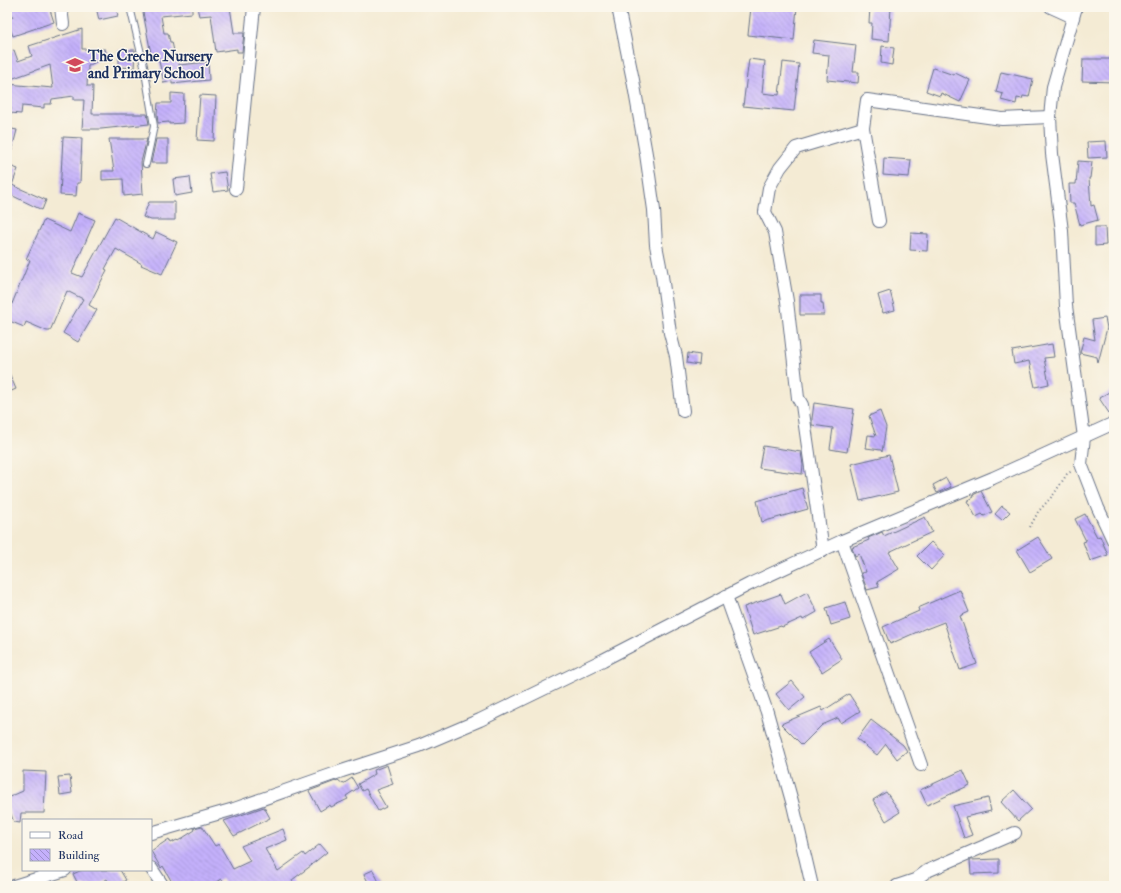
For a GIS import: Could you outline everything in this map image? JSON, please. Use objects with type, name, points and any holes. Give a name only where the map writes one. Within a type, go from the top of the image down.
[{"type":"street","points":[[61,7],[63,24]]},
{"type":"street","points":[[236,189],[254,7]]},
{"type":"street","points":[[618,7],[646,154],[654,210],[656,245],[670,333],[676,356],[683,411]]},
{"type":"street","points":[[1051,7],[1074,12],[1053,87],[1050,117],[1052,154],[1057,183],[1062,231],[1066,306],[1084,437],[1081,464],[1098,508],[1114,542]]},
{"type":"street","points":[[878,221],[863,128],[867,100],[1002,119],[1050,117]]},
{"type":"street","points":[[823,551],[802,405],[798,398],[787,301],[774,232],[765,212],[769,188],[780,168],[796,148],[863,128]]},
{"type":"street","points":[[152,833],[234,809],[419,746],[480,720],[603,660],[726,596],[842,541],[993,478],[1114,423]]},
{"type":"street","points":[[842,541],[921,765]]},
{"type":"street","points":[[726,596],[767,712],[793,805],[812,886]]},
{"type":"street","points":[[896,886],[916,883],[927,871],[1015,833]]},
{"type":"street","points":[[152,870],[163,886]]},
{"type":"street","points":[[14,886],[62,871]]},
{"type":"lane","points":[[130,7],[144,66],[154,126],[146,164]]},
{"type":"path","points":[[1030,527],[1038,512],[1054,494],[1067,474],[1081,464]]},
{"type":"building","points":[[7,7],[49,7],[54,22],[13,36],[7,20],[13,17]]},
{"type":"building","points":[[96,7],[116,7],[118,16],[99,20]]},
{"type":"building","points":[[142,7],[192,7],[192,13],[161,16],[164,33],[168,33],[170,42],[172,42],[176,60],[178,60],[179,65],[208,62],[209,80],[172,84],[172,81],[164,83],[158,57],[152,59]]},
{"type":"building","points":[[197,7],[230,7],[234,33],[244,33],[242,52],[237,52],[237,49],[216,52],[211,15],[199,16]]},
{"type":"building","points":[[751,7],[797,7],[794,40],[748,35]]},
{"type":"building","points":[[870,7],[891,7],[889,41],[871,39],[872,23],[869,23]]},
{"type":"building","points":[[82,29],[82,49],[105,49],[107,56],[88,66],[87,86],[93,86],[92,114],[147,114],[149,124],[101,129],[82,129],[84,100],[74,100],[74,96],[52,99],[51,104],[44,104],[44,108],[22,106],[21,114],[10,113],[11,108],[7,108],[7,84],[53,88],[50,65],[11,79],[7,67],[7,52],[14,50],[18,61],[32,56],[29,46]]},
{"type":"building","points":[[814,40],[856,45],[853,72],[859,72],[858,83],[827,80],[829,55],[812,53]]},
{"type":"building","points":[[882,46],[894,48],[892,65],[881,63]]},
{"type":"building","points":[[119,50],[135,50],[134,68],[119,67]]},
{"type":"building","points":[[749,59],[765,61],[762,93],[779,95],[783,62],[799,64],[794,111],[743,106]]},
{"type":"building","points":[[1083,59],[1114,59],[1114,82],[1082,81]]},
{"type":"building","points":[[933,68],[954,75],[955,73],[970,80],[960,102],[941,93],[940,96],[926,91]]},
{"type":"building","points":[[1001,72],[1033,79],[1029,97],[1023,96],[1022,99],[1017,98],[1016,104],[1001,100],[1003,94],[996,92]]},
{"type":"building","points":[[171,93],[184,94],[183,123],[158,123],[158,103],[171,103]]},
{"type":"building","points":[[200,95],[216,96],[214,141],[197,140]]},
{"type":"building","points":[[7,128],[17,130],[10,157],[7,156]]},
{"type":"building","points":[[63,137],[82,138],[80,183],[77,183],[76,196],[60,195]]},
{"type":"building","points":[[109,139],[147,139],[141,162],[143,194],[124,196],[123,179],[102,180],[102,171],[114,171]]},
{"type":"building","points":[[156,139],[168,139],[168,163],[151,163]]},
{"type":"building","points":[[1106,141],[1107,157],[1088,158],[1087,142]]},
{"type":"building","points":[[884,158],[911,160],[909,177],[883,175]]},
{"type":"building","points":[[1078,161],[1092,162],[1089,178],[1091,206],[1094,205],[1098,220],[1080,225],[1074,203],[1070,203],[1069,184],[1076,184]]},
{"type":"building","points":[[7,165],[18,169],[12,185],[46,200],[42,210],[9,194],[7,197]]},
{"type":"building","points":[[225,172],[228,190],[213,192],[210,174]]},
{"type":"building","points":[[190,177],[192,193],[175,196],[173,179]]},
{"type":"building","points":[[149,202],[175,202],[175,220],[151,220],[143,217]]},
{"type":"building","points":[[78,213],[95,220],[72,273],[82,277],[115,217],[153,239],[156,232],[177,242],[162,274],[141,265],[142,264],[116,249],[105,269],[107,270],[89,305],[97,310],[78,342],[63,333],[83,299],[67,291],[50,331],[26,322],[24,327],[7,320],[7,316],[30,260],[26,259],[44,220],[70,232]]},
{"type":"building","points":[[1095,227],[1105,227],[1106,245],[1095,246]]},
{"type":"building","points":[[911,233],[928,234],[927,251],[910,250]]},
{"type":"building","points":[[890,291],[895,310],[883,313],[878,295]]},
{"type":"building","points":[[800,295],[821,295],[824,315],[800,315]]},
{"type":"building","points":[[1105,318],[1107,328],[1098,363],[1097,357],[1080,353],[1084,337],[1095,340],[1092,320]]},
{"type":"building","points":[[1052,344],[1054,357],[1044,358],[1049,384],[1035,387],[1029,361],[1014,364],[1012,351]]},
{"type":"building","points":[[688,353],[700,355],[699,365],[687,363]]},
{"type":"building","points":[[7,368],[16,389],[7,393]]},
{"type":"building","points":[[1114,389],[1114,416],[1111,416],[1099,398]]},
{"type":"building","points":[[814,403],[854,409],[847,452],[830,449],[833,428],[812,425]]},
{"type":"building","points":[[880,411],[886,427],[882,452],[881,450],[866,448],[868,435],[876,436],[869,416]]},
{"type":"building","points":[[763,446],[801,452],[803,465],[802,474],[759,468]]},
{"type":"building","points":[[889,455],[898,492],[860,501],[851,464]]},
{"type":"building","points":[[946,478],[951,487],[937,493],[933,485]]},
{"type":"building","points":[[802,488],[808,509],[762,522],[757,501]]},
{"type":"building","points":[[981,491],[992,512],[984,516],[982,514],[976,517],[967,501],[974,497],[973,495]]},
{"type":"building","points":[[1002,506],[1010,512],[1002,520],[995,514]]},
{"type":"building","points":[[1085,514],[1097,537],[1100,536],[1108,555],[1090,561],[1083,542],[1086,541],[1075,519]]},
{"type":"building","points":[[925,517],[932,532],[889,552],[899,569],[877,582],[879,587],[867,590],[861,573],[866,572],[859,554],[855,556],[852,547],[869,540],[868,538],[882,532],[884,536]]},
{"type":"building","points":[[1038,537],[1052,559],[1030,572],[1017,550]]},
{"type":"building","points":[[931,542],[945,555],[931,570],[917,556]]},
{"type":"building","points":[[960,590],[969,612],[960,616],[977,664],[960,670],[944,622],[926,628],[890,644],[883,627],[919,611],[918,608]]},
{"type":"building","points":[[807,592],[817,612],[803,620],[802,618],[782,627],[781,626],[753,635],[744,607],[781,594],[785,604]]},
{"type":"building","points":[[845,602],[850,619],[831,625],[826,608]]},
{"type":"building","points":[[829,639],[842,659],[822,672],[809,652]]},
{"type":"building","points":[[792,681],[805,697],[789,710],[776,694]]},
{"type":"building","points":[[849,694],[860,711],[841,723],[838,718],[822,725],[802,745],[781,724],[821,707],[823,711]]},
{"type":"building","points":[[871,720],[903,745],[907,751],[897,759],[886,744],[877,755],[857,739]]},
{"type":"building","points":[[387,765],[393,784],[376,790],[386,807],[378,811],[366,789],[362,791],[358,784],[375,774],[374,770]]},
{"type":"building","points":[[963,770],[970,785],[927,805],[920,790]]},
{"type":"building","points":[[23,771],[46,772],[44,813],[21,813],[20,823],[14,822],[7,805],[7,798],[23,791]]},
{"type":"building","points":[[70,776],[72,793],[60,795],[58,777]]},
{"type":"building","points":[[352,778],[358,788],[346,796],[348,799],[331,807],[330,805],[320,811],[309,791],[338,780],[343,784]]},
{"type":"building","points":[[1014,790],[1031,809],[1018,821],[1001,802]]},
{"type":"building","points":[[886,792],[900,812],[886,821],[873,800]]},
{"type":"building","points":[[988,798],[991,811],[965,817],[972,835],[964,838],[953,806]]},
{"type":"building","points":[[264,807],[270,818],[234,836],[224,821]]},
{"type":"building","points":[[202,826],[215,846],[219,844],[233,869],[250,861],[241,846],[283,829],[287,840],[265,849],[278,871],[303,853],[305,856],[320,844],[327,852],[292,880],[295,886],[226,886],[222,879],[210,886],[174,886],[163,866],[161,868],[152,850],[169,839],[171,843],[177,840],[178,841],[195,830],[194,828]]},
{"type":"building","points":[[999,859],[999,873],[971,874],[970,860]]},
{"type":"building","points":[[373,870],[381,886],[370,886],[364,874]]},
{"type":"building","points":[[80,871],[121,871],[126,880],[116,886],[111,886],[107,879],[95,886],[79,886],[73,874]]},
{"type":"place","name":"The Creche Nursery and Primary School","points":[[75,65]]}]
